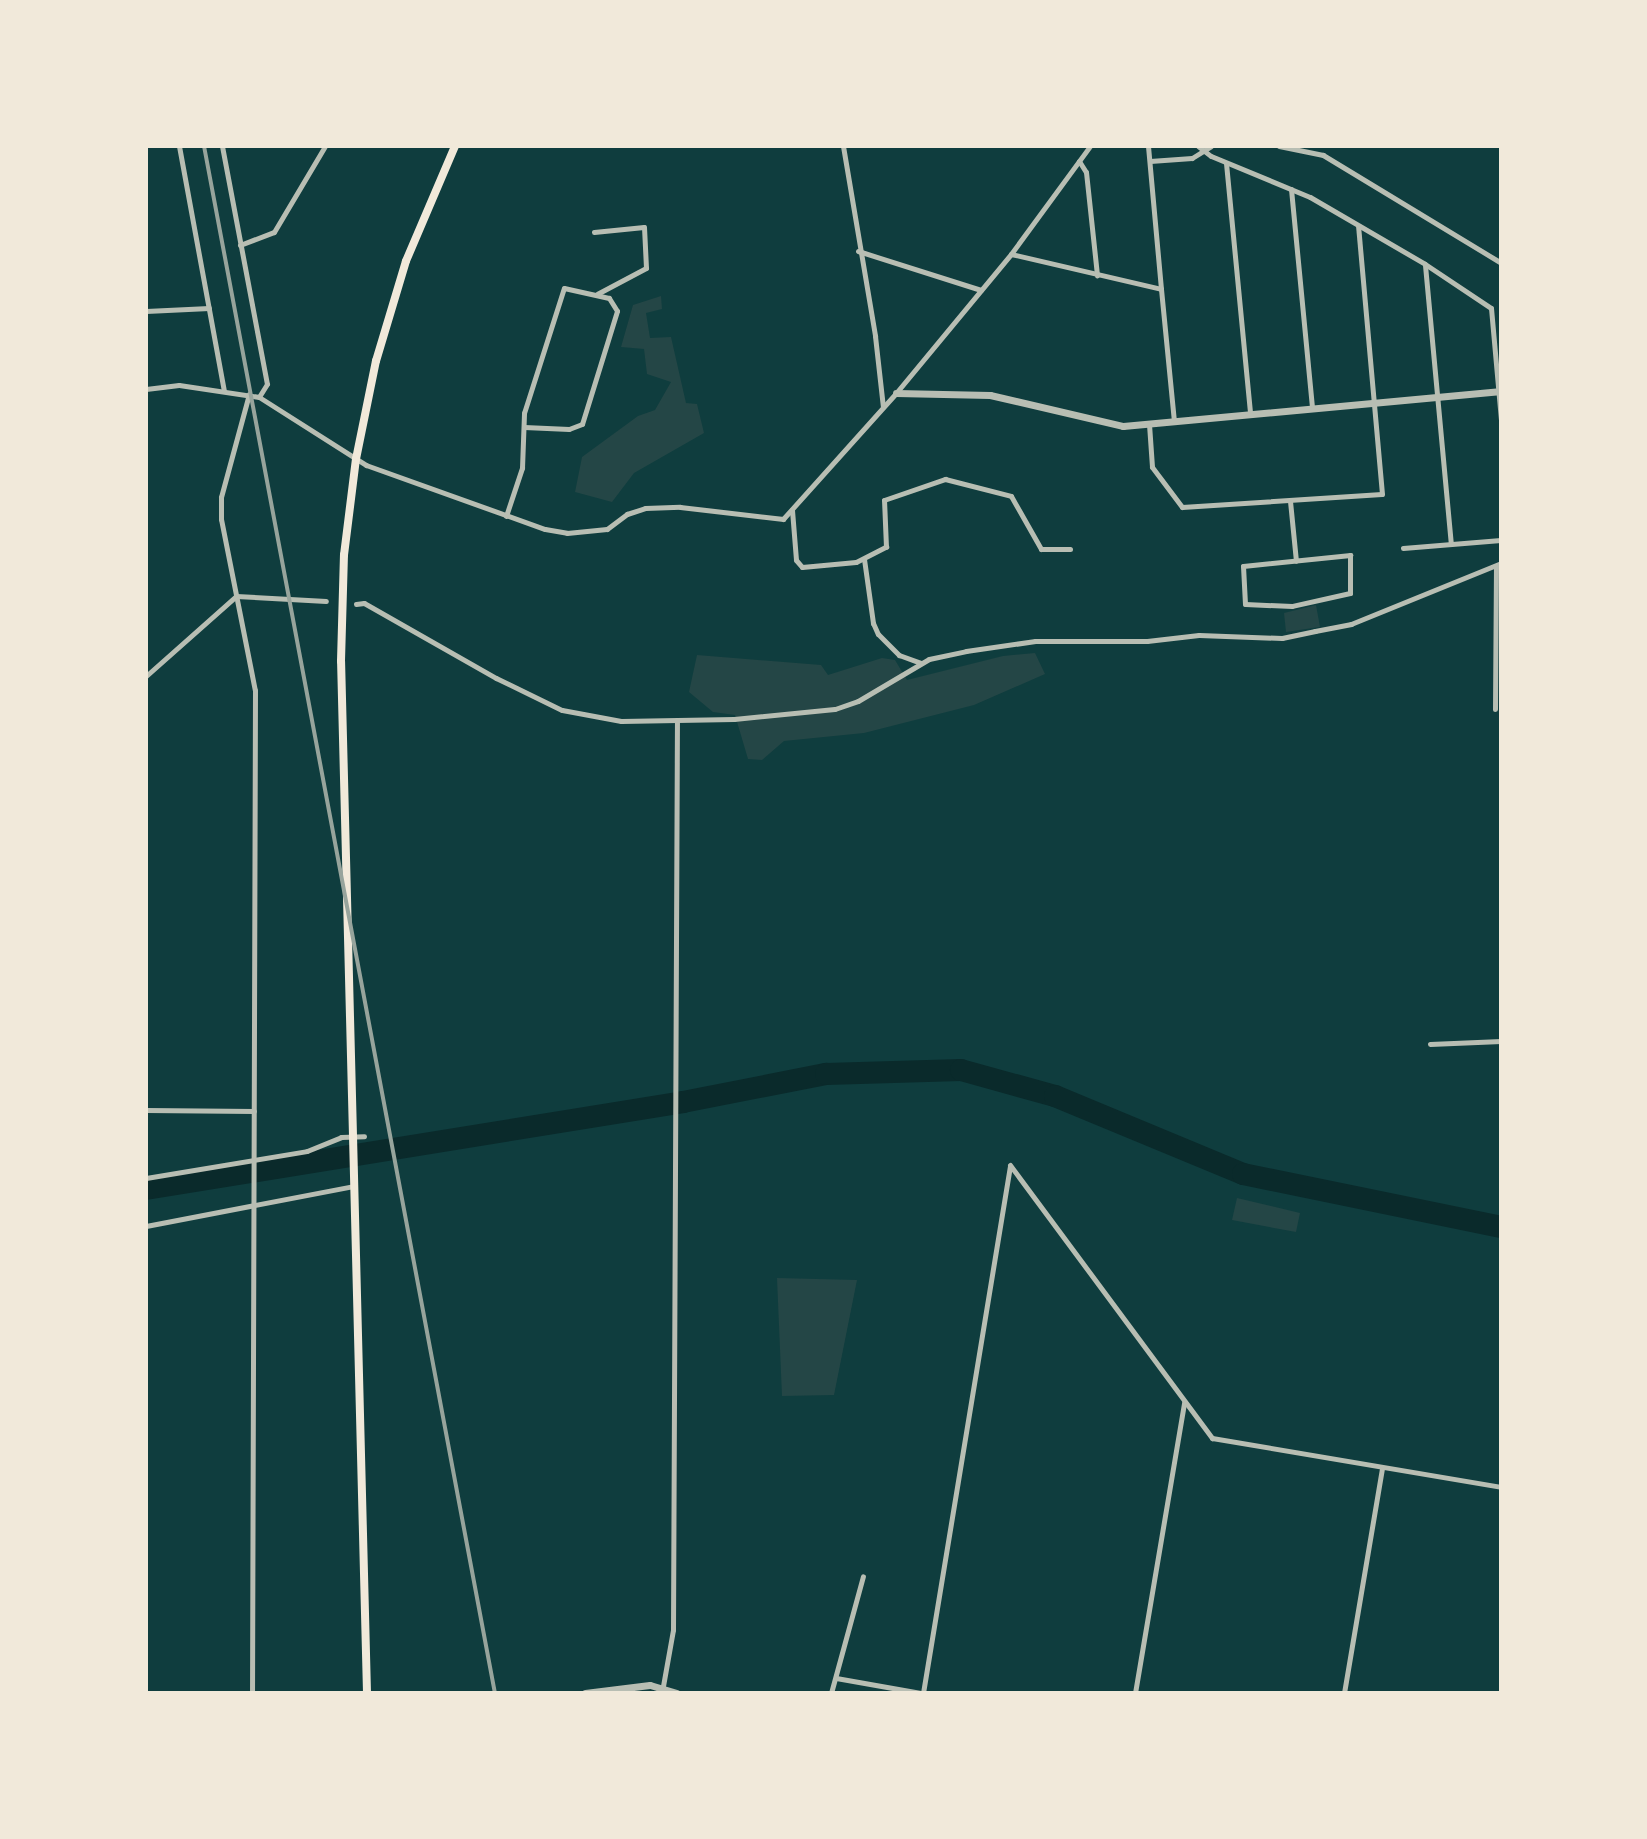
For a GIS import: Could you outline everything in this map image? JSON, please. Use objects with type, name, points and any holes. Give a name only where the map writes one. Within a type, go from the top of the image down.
[{"type":"main road","points":[[367,1693],[341,608],[356,459],[376,361],[406,261],[455,146]]},
{"type":"street","points":[[179,146],[224,390]]},
{"type":"street","points":[[222,146],[267,384],[259,397]]},
{"type":"street","points":[[240,245],[274,232],[325,146]]},
{"type":"street","points":[[843,146],[858,251],[875,336],[883,408]]},
{"type":"street","points":[[146,389],[179,385],[259,397],[356,459],[545,529],[579,533],[607,529],[627,514],[645,508],[680,507],[783,519],[896,393],[1011,254],[1090,146]]},
{"type":"street","points":[[1148,146],[1174,421]]},
{"type":"street","points":[[1150,161],[1192,158],[1200,149],[1211,146]]},
{"type":"street","points":[[1279,146],[1323,155],[1501,263]]},
{"type":"street","points":[[1200,149],[1291,189],[1425,264],[1491,308],[1501,421]]},
{"type":"street","points":[[1079,161],[1086,172],[1097,275]]},
{"type":"street","points":[[1226,163],[1250,415]]},
{"type":"street","points":[[1291,189],[1312,409]]},
{"type":"street","points":[[1149,424],[1152,467],[1182,507],[1382,494],[1358,226]]},
{"type":"street","points":[[594,232],[644,227],[646,268],[596,294]]},
{"type":"street","points":[[858,251],[981,290]]},
{"type":"street","points":[[1011,254],[1161,289]]},
{"type":"street","points":[[1425,264],[1451,544]]},
{"type":"street","points":[[506,516],[522,468],[524,413],[564,288],[609,298],[617,311],[582,424],[569,429],[524,427]]},
{"type":"street","points":[[146,311],[209,308]]},
{"type":"street","points":[[896,393],[990,395],[1114,426],[1500,391]]},
{"type":"street","points":[[249,394],[221,497],[221,519],[255,690],[252,1693]]},
{"type":"street","points":[[792,509],[796,560],[802,567],[831,567],[864,559],[889,543],[884,500],[945,479],[1011,496],[1041,549],[1070,549]]},
{"type":"street","points":[[1290,501],[1296,561]]},
{"type":"street","points":[[1403,548],[1501,540]]},
{"type":"street","points":[[1350,555],[1350,593],[1292,606],[1245,604],[1243,566],[1296,561],[1350,555]]},
{"type":"street","points":[[864,559],[873,623],[878,634],[899,655],[921,663]]},
{"type":"street","points":[[356,604],[364,603],[496,678],[562,710],[621,721],[677,720],[805,715],[835,709],[858,701],[921,663],[966,651],[1035,641],[1147,641],[1199,635],[1282,638],[1351,624],[1499,564],[1495,709]]},
{"type":"street","points":[[146,676],[236,596],[326,601]]},
{"type":"street","points":[[663,1686],[673,1630],[677,720]]},
{"type":"street","points":[[1430,1044],[1501,1041]]},
{"type":"street","points":[[146,1110],[254,1111]]},
{"type":"street","points":[[146,1178],[307,1151],[335,1139],[364,1136]]},
{"type":"street","points":[[836,1678],[922,1693],[1010,1165],[1212,1438],[1501,1487]]},
{"type":"street","points":[[146,1226],[353,1186]]},
{"type":"street","points":[[1135,1693],[1184,1401]]},
{"type":"street","points":[[1344,1693],[1382,1468]]},
{"type":"street","points":[[831,1693],[836,1678],[834,1671],[863,1576]]},
{"type":"street","points":[[585,1693],[636,1685],[663,1686],[677,1693]]},
{"type":"shaded area","points":[[661,296],[662,309],[646,313],[650,338],[671,337],[686,403],[697,404],[704,433],[634,473],[612,502],[575,492],[582,457],[638,416],[655,410],[671,382],[647,374],[644,349],[621,347],[633,305]]},
{"type":"shaded area","points":[[1316,605],[1320,627],[1286,632],[1284,613]]},
{"type":"shaded area","points":[[1035,653],[1045,674],[974,705],[864,733],[784,741],[762,760],[748,759],[735,715],[713,712],[689,692],[697,655],[821,665],[828,675],[882,658],[895,660],[907,680],[1003,656]]},
{"type":"shaded area","points":[[1237,1198],[1300,1213],[1296,1232],[1232,1220]]},
{"type":"shaded area","points":[[777,1278],[857,1280],[834,1395],[782,1396]]},
{"type":"waterway","points":[[146,1189],[683,1102],[826,1074],[961,1070],[1055,1096],[1243,1174],[1501,1227]]},
{"type":"railway","points":[[204,146],[495,1693]]}]
